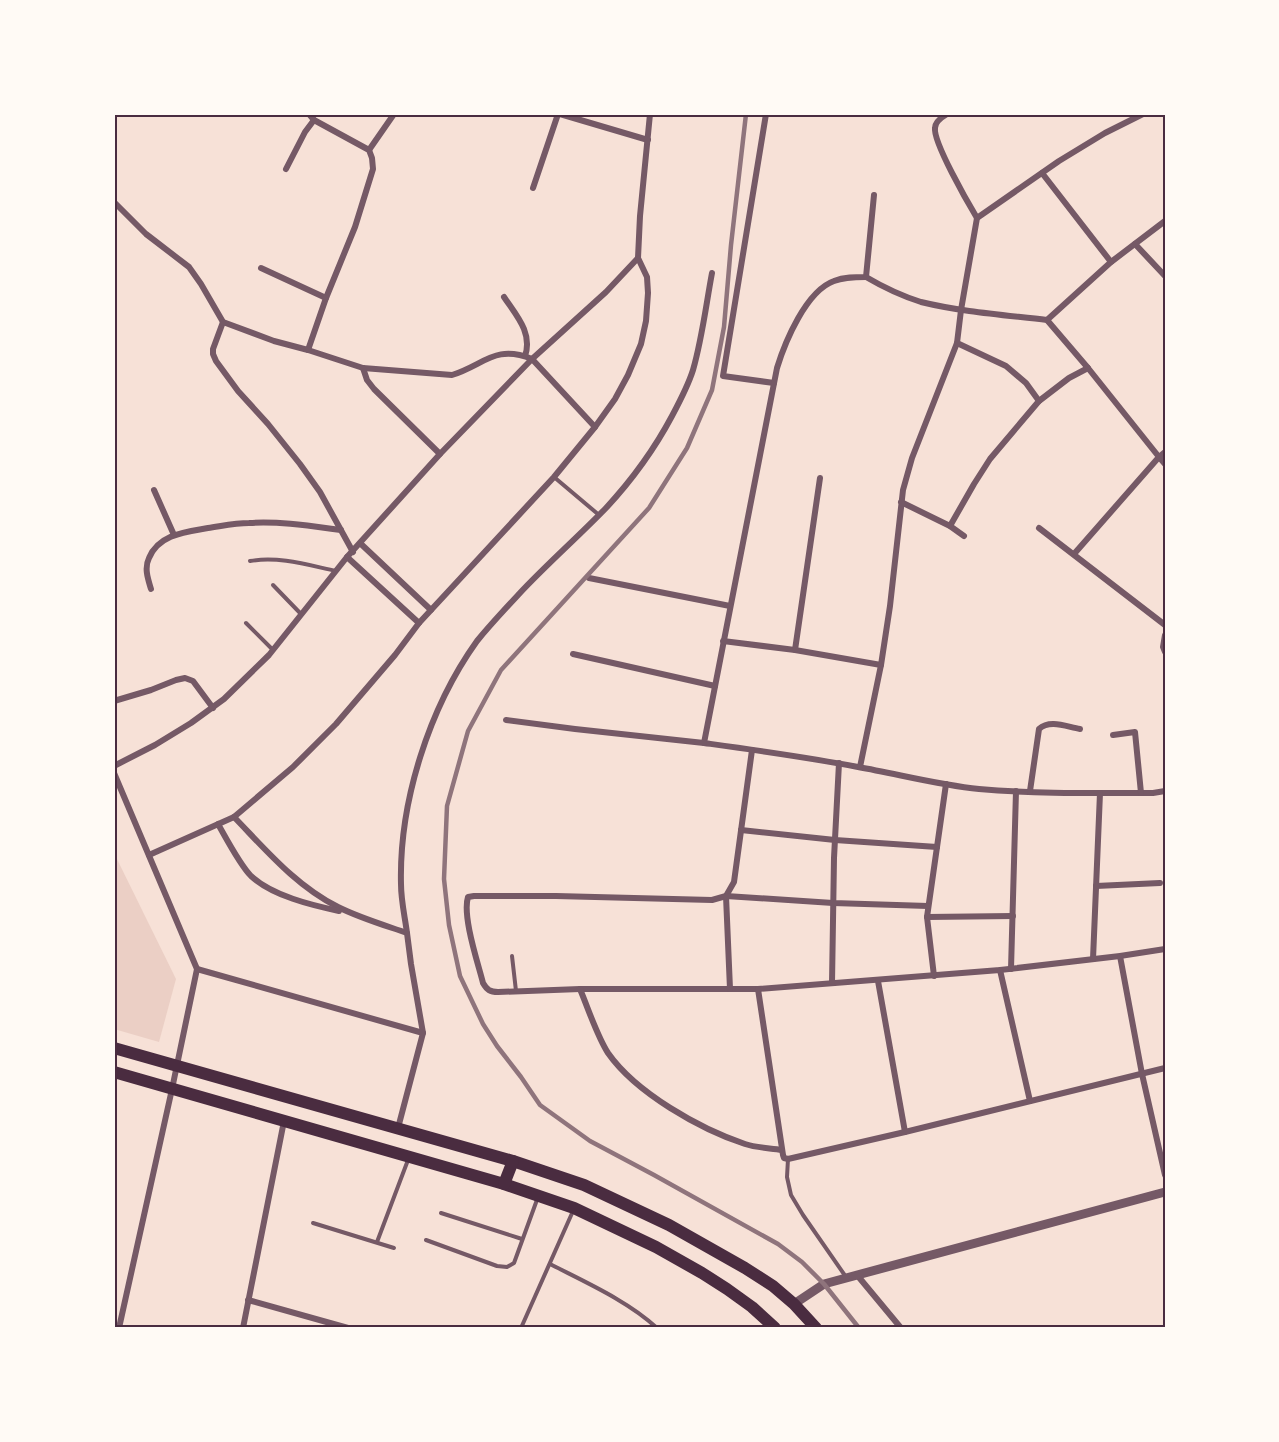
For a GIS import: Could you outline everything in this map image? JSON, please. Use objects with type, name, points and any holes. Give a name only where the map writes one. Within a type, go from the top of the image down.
[{"type":"main road","points":[[114,1048],[513,1161],[584,1185],[669,1225],[745,1268],[773,1286],[816,1328]]},
{"type":"main road","points":[[114,1072],[504,1184],[574,1208],[656,1247],[702,1273],[728,1289],[769,1326]]},
{"type":"main road","points":[[504,1184],[513,1161]]},
{"type":"street","points":[[369,150],[394,114]]},
{"type":"street","points":[[533,188],[559,114],[648,141]]},
{"type":"street","points":[[149,855],[234,816],[293,767],[336,724],[419,623],[554,477],[615,399],[641,344],[646,321],[647,277],[638,258],[650,114]]},
{"type":"street","points":[[766,114],[723,376],[774,383]]},
{"type":"street","points":[[861,767],[890,606],[903,490],[912,458],[957,343],[977,218],[935,134],[934,127],[938,117],[947,114]]},
{"type":"street","points":[[977,218],[1059,161],[1091,141],[1143,114]]},
{"type":"street","points":[[286,169],[311,117],[369,150],[372,158],[373,169],[355,227],[308,350]]},
{"type":"street","points":[[1042,173],[1111,262]]},
{"type":"street","points":[[866,277],[874,195]]},
{"type":"street","points":[[114,202],[146,234],[189,267],[223,322],[363,368],[452,375],[489,357],[502,354],[511,353],[529,358],[595,427]]},
{"type":"street","points":[[1047,320],[1111,262],[1165,221]]},
{"type":"street","points":[[1135,244],[1165,276]]},
{"type":"street","points":[[114,766],[155,746],[224,699],[273,650],[347,557],[529,358],[606,292],[638,258]]},
{"type":"street","points":[[261,268],[326,298]]},
{"type":"street","points":[[398,1129],[423,1033],[401,884],[403,836],[419,761],[442,700],[460,668],[483,635],[519,594],[628,483],[671,418],[686,389],[699,348],[712,273]]},
{"type":"street","points":[[704,743],[777,368],[789,334],[803,311],[816,293],[831,282],[850,277],[866,277],[910,298],[961,310],[1047,320],[1165,464]]},
{"type":"street","points":[[504,297],[525,328],[529,358]]},
{"type":"street","points":[[223,322],[213,349],[216,361],[237,391],[268,424],[300,464],[320,492],[353,552]]},
{"type":"street","points":[[957,343],[1006,366],[1026,382],[1039,401]]},
{"type":"street","points":[[363,368],[374,389],[440,454]]},
{"type":"street","points":[[950,526],[990,459],[1039,401],[1069,378],[1088,368]]},
{"type":"street","points":[[1074,554],[1165,452]]},
{"type":"street","points":[[795,650],[820,478]]},
{"type":"street","points":[[154,490],[174,535]]},
{"type":"street","points":[[901,502],[950,526],[964,536]]},
{"type":"street","points":[[151,590],[146,570],[148,559],[162,541],[174,535],[251,523],[300,524],[341,530]]},
{"type":"street","points":[[1039,528],[1165,625]]},
{"type":"street","points":[[361,544],[431,610]]},
{"type":"street","points":[[347,557],[419,623]]},
{"type":"street","points":[[588,578],[730,606]]},
{"type":"street","points":[[1165,635],[1163,647],[1165,652]]},
{"type":"street","points":[[723,641],[795,650],[881,665]]},
{"type":"street","points":[[573,654],[715,686]]},
{"type":"street","points":[[114,701],[185,678],[193,681],[200,688],[213,708]]},
{"type":"street","points":[[506,720],[752,750],[839,763],[919,780],[978,789],[1100,793],[1165,791]]},
{"type":"street","points":[[1030,791],[1039,729],[1051,723],[1080,729]]},
{"type":"street","points":[[1113,735],[1135,732],[1141,793]]},
{"type":"street","points":[[730,989],[726,896],[734,882],[752,750]]},
{"type":"street","points":[[832,983],[839,763]]},
{"type":"street","points":[[114,772],[197,969],[119,1328]]},
{"type":"street","points":[[934,976],[927,917],[946,784]]},
{"type":"street","points":[[1011,969],[1016,791]]},
{"type":"street","points":[[1093,959],[1100,793]]},
{"type":"street","points":[[234,816],[286,871],[328,902],[351,913],[407,933]]},
{"type":"street","points":[[218,824],[252,877],[279,893],[303,902],[351,913]]},
{"type":"street","points":[[741,830],[936,847]]},
{"type":"street","points":[[1096,886],[1160,883]]},
{"type":"street","points":[[928,906],[726,896],[712,900],[474,896],[468,897],[466,908],[483,983],[491,992],[580,989],[758,989],[1011,969],[1165,949]]},
{"type":"street","points":[[927,917],[1013,916]]},
{"type":"street","points":[[1120,956],[1142,1074],[1165,1175]]},
{"type":"street","points":[[197,969],[423,1033]]},
{"type":"street","points":[[1000,970],[1030,1101]]},
{"type":"street","points":[[878,981],[905,1132]]},
{"type":"street","points":[[580,989],[607,1051],[636,1083],[710,1130],[747,1145],[782,1149]]},
{"type":"street","points":[[758,989],[782,1149],[784,1158],[788,1159],[1165,1068]]},
{"type":"street","points":[[243,1328],[284,1121]]},
{"type":"street","points":[[794,1304],[824,1284],[1165,1192]]},
{"type":"street","points":[[857,1275],[901,1328]]},
{"type":"street","points":[[248,1300],[348,1328]]},
{"type":"lane","points":[[554,477],[599,515]]},
{"type":"lane","points":[[250,561],[275,560],[337,571]]},
{"type":"lane","points":[[273,585],[302,615]]},
{"type":"lane","points":[[246,623],[273,650]]},
{"type":"lane","points":[[512,956],[516,991]]},
{"type":"lane","points":[[377,1242],[409,1156]]},
{"type":"lane","points":[[788,1159],[787,1178],[791,1195],[846,1278]]},
{"type":"lane","points":[[426,1240],[497,1266],[507,1267],[514,1263],[538,1195]]},
{"type":"lane","points":[[520,1328],[574,1208]]},
{"type":"lane","points":[[441,1213],[522,1239]]},
{"type":"lane","points":[[313,1223],[394,1248]]},
{"type":"lane","points":[[550,1263],[598,1289],[647,1319],[657,1328]]},
{"type":"shaded area","points":[[114,853],[176,979],[159,1042],[114,1029]]},
{"type":"railway","points":[[746,114],[724,327],[712,390],[687,448],[649,508],[501,670],[468,731],[447,806],[444,879],[449,925],[460,976],[483,1024],[540,1105],[590,1141],[778,1244],[802,1262],[824,1284],[859,1328]]}]
